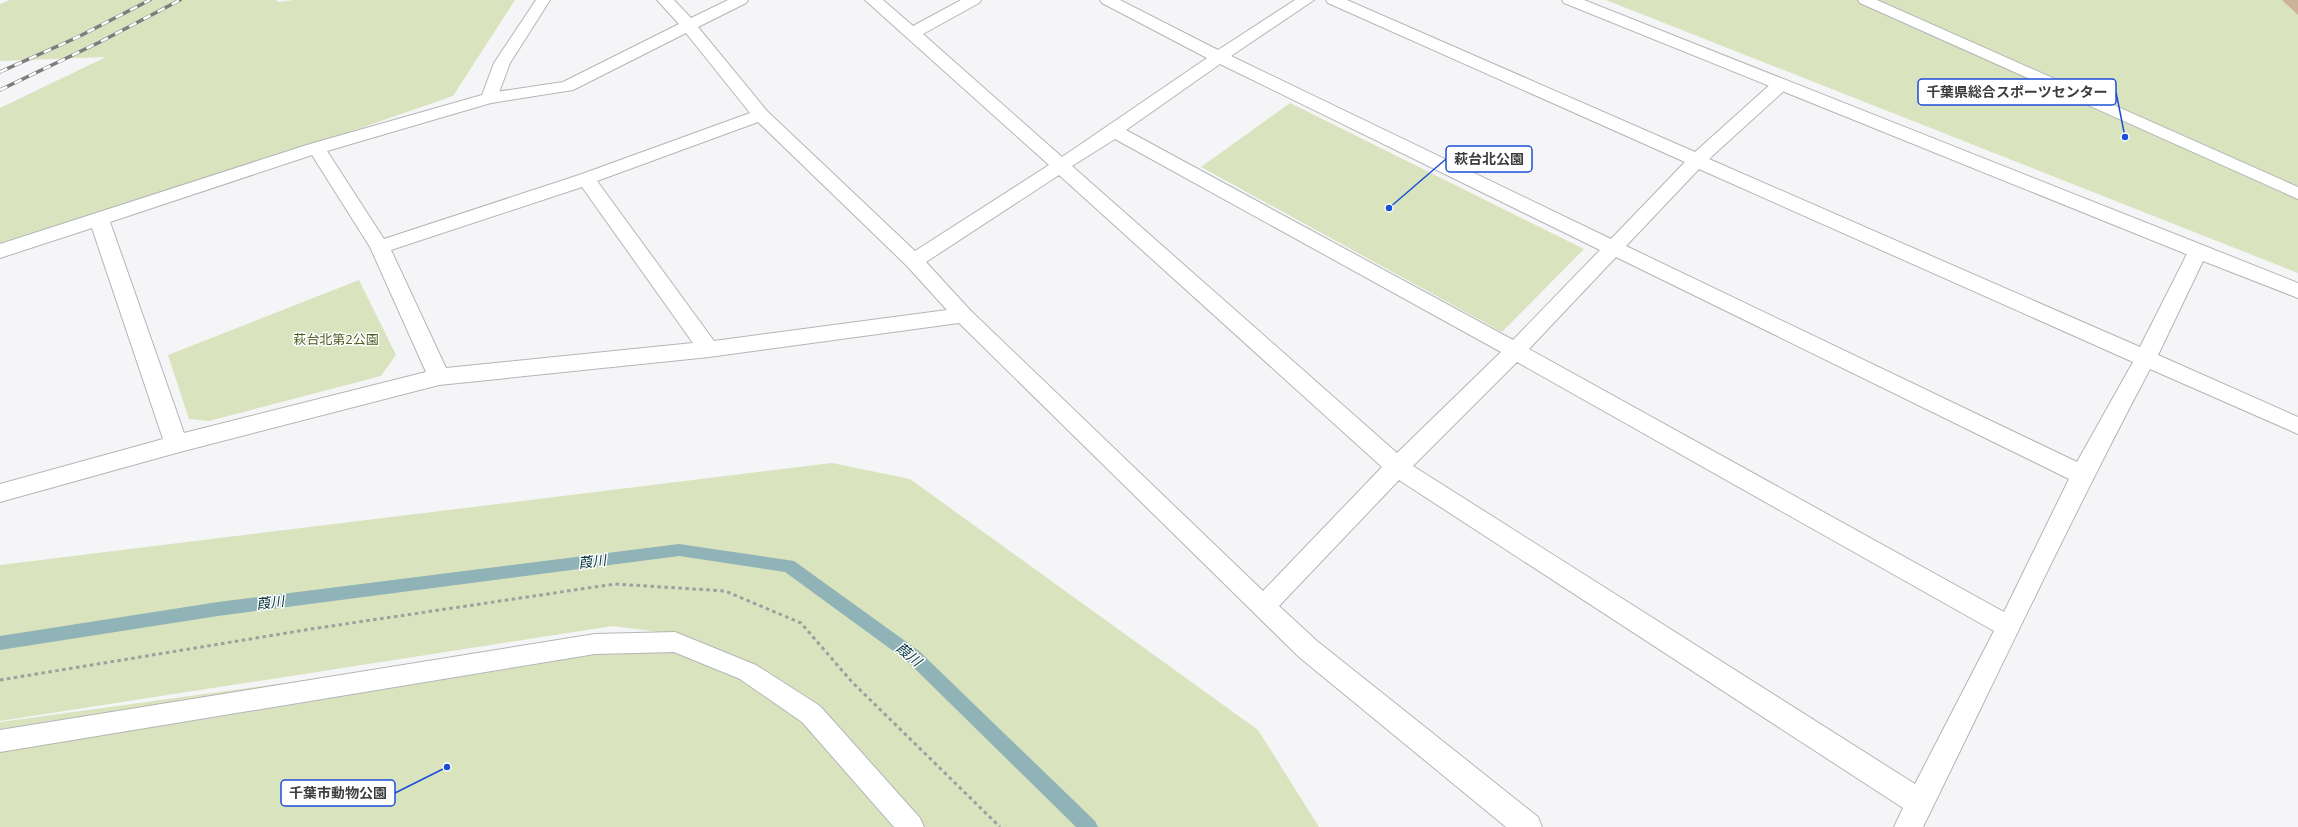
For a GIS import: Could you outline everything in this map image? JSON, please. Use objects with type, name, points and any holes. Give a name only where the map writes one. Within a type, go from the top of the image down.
[{"type":"street","points":[[665,0],[689,26],[761,115],[914,261],[963,315],[1263,607],[1308,649],[1528,827]]},
{"type":"street","points":[[0,251],[316,148],[489,98],[567,86],[740,0]]},
{"type":"street","points":[[872,0],[912,33],[1397,467],[1920,802]]},
{"type":"street","points":[[912,33],[973,0]]},
{"type":"street","points":[[1108,0],[1219,57],[2082,475]]},
{"type":"street","points":[[914,261],[1114,131],[1219,57],[1306,0]]},
{"type":"street","points":[[1334,0],[2145,360],[2298,426]]},
{"type":"street","points":[[1570,0],[2298,291]]},
{"type":"street","points":[[1263,607],[1397,467],[1515,351],[1696,161],[1780,85]]},
{"type":"street","points":[[380,247],[586,179],[761,115]]},
{"type":"street","points":[[1114,131],[1515,351],[2009,627]]},
{"type":"street","points":[[316,148],[380,247],[439,377]]},
{"type":"street","points":[[586,179],[709,349]]},
{"type":"street","points":[[99,219],[176,444]]},
{"type":"street","points":[[1908,827],[2009,627],[2082,475],[2145,360],[2198,251]]},
{"type":"street","points":[[0,493],[176,444],[439,377],[709,349],[963,315]]},
{"type":"lane","points":[[489,98],[502,63],[544,0]]},
{"type":"lane","points":[[1864,0],[2298,194]]},
{"type":"lane","points":[[0,741],[595,644],[675,642],[748,672],[811,714],[911,827]]},
{"type":"green space","points":[[10,0],[275,0],[279,2],[294,0],[515,0],[453,96],[0,253],[0,108],[106,57],[0,61],[0,4]]},
{"type":"green space","points":[[1606,0],[2298,0],[2298,273]]},
{"type":"green space","points":[[1290,103],[1584,249],[1502,332],[1201,167]]},
{"type":"green space","name":"萩台北第2公園","points":[[359,280],[396,355],[381,376],[209,421],[189,419],[168,355]]},
{"type":"green space","points":[[832,463],[910,479],[1258,730],[1319,827],[0,827],[0,722],[659,632],[613,626],[0,721],[0,565]]},
{"type":"waterway","name":"葭川","points":[[0,643],[218,609],[679,550],[789,566],[913,656],[1089,827]]},
{"type":"railway","points":[[0,72],[78,37],[150,0]]},
{"type":"railway","points":[[0,90],[100,42],[180,0]]},
{"type":"place","name":"千葉県総合スポーツセンター","points":[[2125,137]]},
{"type":"place","name":"萩台北公園","points":[[1389,208]]},
{"type":"place","name":"千葉市動物公園","points":[[447,767]]}]
